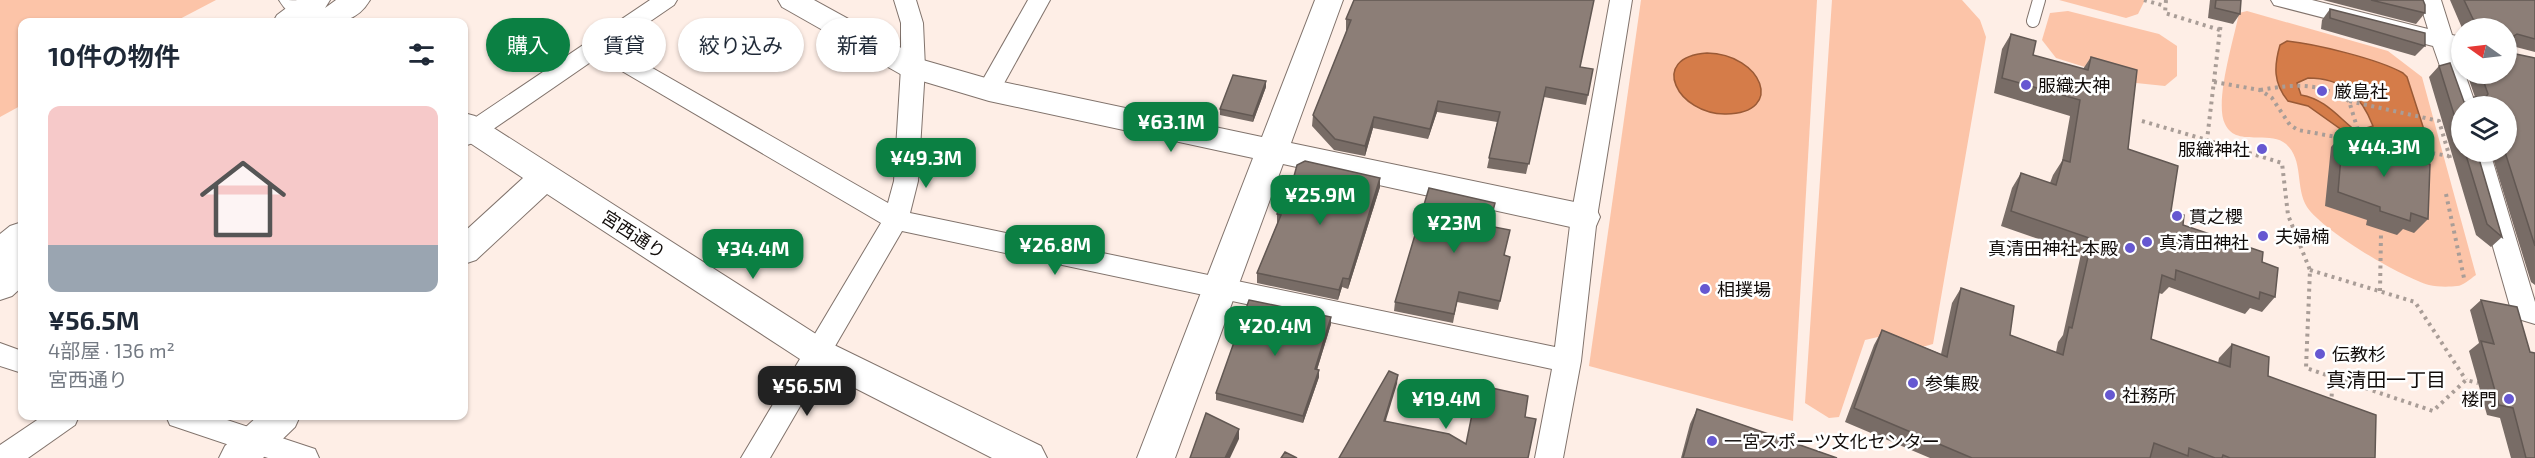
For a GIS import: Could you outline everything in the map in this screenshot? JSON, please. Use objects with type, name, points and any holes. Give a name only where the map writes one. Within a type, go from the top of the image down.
[{"type":"street","points":[[308,13],[356,0]]},
{"type":"street","points":[[639,18],[666,0]]},
{"type":"street","points":[[792,0],[913,68],[988,90],[1584,217]]},
{"type":"street","points":[[755,458],[896,220],[906,181],[913,68],[912,23],[905,0]]},
{"type":"street","points":[[988,90],[1039,0]]},
{"type":"street","points":[[1156,458],[1329,0]]},
{"type":"street","points":[[1549,458],[1567,361],[1584,217],[1621,0]]},
{"type":"street","points":[[2282,0],[2451,43]]},
{"type":"street","points":[[2430,0],[2451,40]]},
{"type":"street","points":[[468,130],[582,56]]},
{"type":"street","points":[[643,72],[896,220],[1567,361]]},
{"type":"street","name":"宮西通り","points":[[468,132],[545,177],[818,353],[1029,458]]},
{"type":"street","points":[[2481,162],[2524,310],[2535,313]]},
{"type":"street","points":[[468,247],[545,177]]},
{"type":"street","points":[[0,253],[18,238]]},
{"type":"street","points":[[0,286],[18,271]]},
{"type":"street","points":[[0,354],[18,361]]},
{"type":"street","points":[[5,458],[59,420]]},
{"type":"street","points":[[188,420],[246,449],[305,458]]},
{"type":"street","points":[[246,449],[278,420]]},
{"type":"lane","points":[[2033,21],[2039,0]]},
{"type":"path","points":[[2144,0],[2165,6]]},
{"type":"path","points":[[2166,0],[2165,13],[2220,30]]},
{"type":"path","points":[[2207,140],[2221,24]]},
{"type":"path","points":[[2214,82],[2260,90],[2277,87],[2329,89],[2349,101],[2439,121],[2452,166]]},
{"type":"path","points":[[2260,90],[2272,99],[2290,125],[2298,130],[2343,138]]},
{"type":"path","points":[[2326,92],[2337,94]]},
{"type":"path","points":[[2349,101],[2357,127],[2366,142]]},
{"type":"path","points":[[2142,121],[2282,163],[2288,215],[2310,270],[2306,368],[2433,411],[2466,380]]},
{"type":"path","points":[[2355,140],[2449,156]]},
{"type":"path","points":[[2446,194],[2464,278]]},
{"type":"path","points":[[2380,234],[2380,291]]},
{"type":"path","points":[[2310,270],[2415,302],[2466,380],[2478,383]]},
{"type":"path","points":[[2330,412],[2333,378]]},
{"type":"shaded area","points":[[0,0],[216,0],[182,18],[18,18],[18,107],[0,117]]},
{"type":"shaded area","points":[[1641,0],[1817,0],[1793,421],[1589,366]]},
{"type":"shaded area","points":[[1832,0],[1962,0],[1980,20],[1986,37],[1933,344],[1915,349],[1878,337],[1865,340],[1839,417],[1829,418],[1805,403]]},
{"type":"shaded area","points":[[2059,0],[2145,0],[2138,14],[2126,18]]},
{"type":"shaded area","points":[[2068,11],[2159,34],[2177,46],[2177,76],[2165,86],[2136,83],[2056,58],[2042,40],[2050,13]]},
{"type":"shaded area","points":[[2247,11],[2388,51],[2422,77],[2476,275],[2459,286],[2436,286],[2416,280],[2382,263],[2345,240],[2307,207],[2301,191],[2295,158],[2286,144],[2271,138],[2245,137],[2230,131],[2222,114],[2223,86],[2239,13]]},
{"type":"shaded area","points":[[2287,41],[2330,49],[2403,73],[2407,77],[2426,136],[2375,131],[2356,136],[2349,135],[2308,106],[2288,101],[2280,88],[2276,74],[2280,45]],"holes":[[[2308,78],[2331,81],[2349,90],[2363,105],[2373,126],[2356,131],[2324,104],[2301,95],[2297,83]]]},
{"type":"shaded area","points":[[1707,53],[1726,56],[1742,63],[1753,72],[1760,84],[1761,95],[1756,104],[1745,111],[1726,114],[1709,112],[1694,105],[1683,96],[1676,85],[1674,74],[1678,64],[1689,57]]},
{"type":"building","points":[[1354,0],[1594,0],[1580,67],[1593,69],[1588,95],[1546,87],[1529,164],[1489,158],[1500,112],[1438,101],[1430,129],[1374,117],[1365,146],[1335,139],[1313,115],[1351,20],[1346,19]]},
{"type":"building","points":[[2216,0],[2241,0],[2240,14],[2215,8]]},
{"type":"building","points":[[2371,0],[2423,0],[2425,13]]},
{"type":"building","points":[[2464,0],[2535,0],[2535,39],[2517,34],[2517,18],[2473,18]]},
{"type":"building","points":[[2330,9],[2425,33],[2425,46],[2330,18]]},
{"type":"building","points":[[2011,34],[2036,41],[2033,55],[2088,70],[2091,57],[2137,70],[2128,149],[2178,166],[2171,211],[2184,215],[2183,225],[2263,252],[2262,262],[2278,268],[2275,297],[2260,292],[2259,299],[2176,270],[2175,280],[2162,275],[2151,339],[2230,367],[2232,344],[2269,357],[2268,376],[2376,415],[2375,458],[2230,458],[2223,455],[2222,458],[2215,458],[2189,448],[2188,456],[2154,443],[2150,458],[1972,458],[1854,408],[1882,330],[1947,357],[1961,288],[2014,306],[2010,335],[2063,355],[2069,327],[2072,328],[2092,239],[2011,211],[2021,173],[2056,185],[2063,160],[2070,162],[2080,100],[2002,78]]},
{"type":"building","points":[[2517,54],[2535,58],[2535,246],[2508,162],[2517,162],[2517,96],[2487,96],[2484,84],[2517,84]]},
{"type":"building","points":[[2450,63],[2451,84],[2458,84],[2462,96],[2451,96],[2451,105],[2439,66]]},
{"type":"building","points":[[1233,75],[1266,81],[1253,116],[1220,109]]},
{"type":"building","points":[[2343,133],[2407,153],[2407,159],[2430,164],[2428,219],[2411,213],[2410,221],[2380,211],[2380,207],[2338,192]]},
{"type":"building","points":[[1305,161],[1380,178],[1349,279],[1343,278],[1339,290],[1257,273],[1281,215],[1277,214],[1286,191],[1290,191],[1297,165]]},
{"type":"building","points":[[2468,162],[2480,162],[2502,237],[2487,224]]},
{"type":"building","points":[[1429,188],[1495,203],[1489,226],[1510,230],[1504,255],[1510,257],[1500,301],[1459,292],[1454,314],[1395,302]]},
{"type":"building","points":[[1249,300],[1331,317],[1315,369],[1319,370],[1303,416],[1216,393]]},
{"type":"building","points":[[2481,300],[2517,307],[2530,352],[2535,353],[2535,458],[2526,458],[2513,408],[2499,405],[2481,341],[2494,344]]},
{"type":"building","points":[[1389,371],[1398,375],[1384,421],[1449,434],[1466,444],[1478,385],[1528,396],[1525,417],[1536,419],[1528,458],[1339,458]]},
{"type":"building","points":[[1697,409],[1837,458],[1683,458]]},
{"type":"building","points":[[1206,413],[1239,429],[1225,458],[1190,458]]},
{"type":"building","points":[[1285,452],[1297,458],[1281,458]]},
{"type":"place","name":"服織大神","points":[[2026,85]]},
{"type":"place","name":"厳島社","points":[[2322,91]]},
{"type":"place","name":"服織神社","points":[[2262,149]]},
{"type":"place","name":"貫之櫻","points":[[2177,216]]},
{"type":"place","name":"夫婦楠","points":[[2263,236]]},
{"type":"place","name":"真清田神社","points":[[2147,242]]},
{"type":"place","name":"真清田神社 本殿","points":[[2130,248]]},
{"type":"place","name":"相撲場","points":[[1705,289]]},
{"type":"place","name":"伝教杉","points":[[2320,354]]},
{"type":"place","name":"参集殿","points":[[1913,383]]},
{"type":"place","name":"社務所","points":[[2110,395]]},
{"type":"place","name":"楼門","points":[[2509,399]]},
{"type":"place","name":"一宮スポーツ文化センター","points":[[1712,441]]},
{"type":"district","name":"真清田一丁目","points":[[2386,379]]}]
